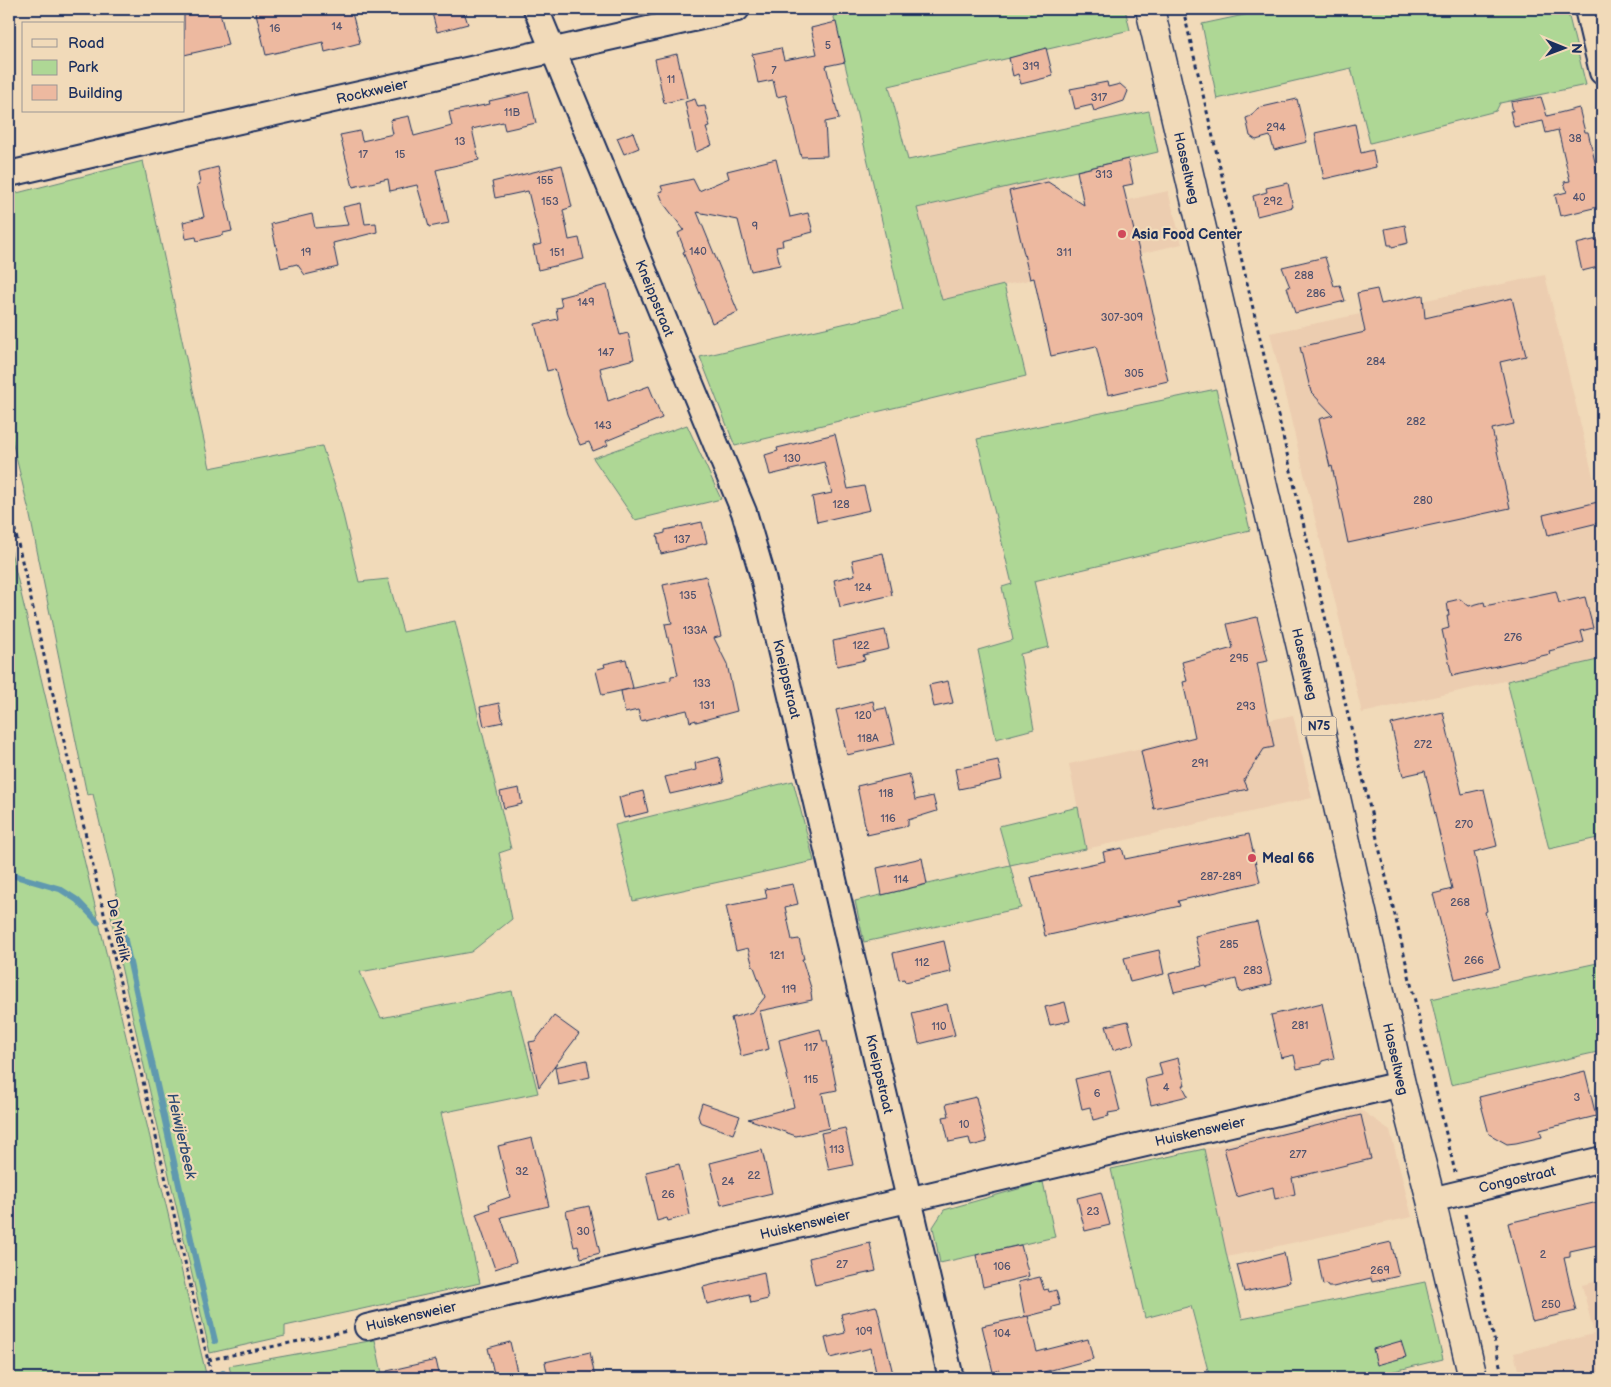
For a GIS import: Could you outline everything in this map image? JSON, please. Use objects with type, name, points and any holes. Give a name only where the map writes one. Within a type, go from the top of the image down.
[{"type":"main road","name":"Hasseltweg","points":[[1150,9],[1322,736],[1401,1084],[1431,1200],[1473,1378]]},
{"type":"street","name":"Kneippstraat","points":[[536,9],[744,512],[763,577],[951,1378]]},
{"type":"street","name":"Rockxweier","points":[[9,174],[737,9]]},
{"type":"street","points":[[1587,9],[1602,72]]},
{"type":"street","name":"Huiskensweier","points":[[368,1327],[1401,1084]]},
{"type":"street","name":"Congostraat","points":[[1431,1200],[1602,1159]]},
{"type":"path","points":[[1183,9],[1456,1175]]},
{"type":"path","name":"De Mierlik","points":[[9,505],[212,1378]]},
{"type":"path","points":[[1465,1212],[1503,1378]]},
{"type":"path","name":"Huiskensweier","points":[[208,1360],[368,1327]]},
{"type":"shaded area","points":[[1048,177],[1057,216],[1168,191],[1182,244],[942,300],[917,208]]},
{"type":"shaded area","points":[[1545,275],[1602,514],[1602,659],[1362,713],[1270,333]]},
{"type":"shaded area","points":[[1293,715],[1312,798],[1086,849],[1069,764]]},
{"type":"shaded area","points":[[1361,1110],[1390,1130],[1412,1217],[1227,1257],[1204,1149]]},
{"type":"shaded area","points":[[1602,1280],[1602,1378],[1520,1378],[1514,1353],[1594,1334],[1582,1285]]},
{"type":"green space","points":[[832,9],[1125,9],[1130,30],[889,86],[908,160],[1149,111],[1158,152],[917,208],[942,300],[1004,285],[1026,376],[735,446],[700,357],[903,310]]},
{"type":"green space","points":[[1272,9],[1567,9],[1586,85],[1500,103],[1496,111],[1370,143],[1351,68],[1217,99],[1202,24]]},
{"type":"green space","points":[[143,161],[210,468],[322,446],[340,502],[359,582],[388,579],[403,632],[455,621],[511,849],[499,853],[512,919],[471,952],[360,972],[381,1018],[512,991],[538,1093],[441,1113],[480,1283],[285,1326],[285,1336],[210,1353],[115,940],[111,915],[120,909],[93,794],[87,795],[29,511],[9,428],[9,195]]},
{"type":"green space","points":[[1216,389],[1250,530],[1034,581],[1049,647],[1020,654],[1034,729],[996,739],[978,650],[1013,640],[1002,587],[1012,584],[977,439]]},
{"type":"green space","points":[[687,425],[721,499],[635,520],[593,458]]},
{"type":"green space","points":[[9,543],[207,1378],[9,1378]]},
{"type":"green space","points":[[1602,659],[1602,837],[1549,849],[1507,681]]},
{"type":"green space","points":[[793,781],[814,861],[633,901],[615,825]]},
{"type":"green space","points":[[1078,807],[1086,849],[1010,865],[999,826]]},
{"type":"green space","points":[[1010,865],[1021,908],[864,942],[855,901]]},
{"type":"green space","points":[[1602,962],[1602,1051],[1451,1085],[1431,999]]},
{"type":"green space","points":[[1204,1149],[1242,1319],[1425,1282],[1443,1359],[1366,1378],[1210,1378],[1191,1306],[1145,1318],[1111,1169]]},
{"type":"green space","points":[[1043,1182],[1055,1237],[940,1263],[933,1227],[944,1210]]},
{"type":"green space","points":[[375,1340],[383,1378],[232,1378],[229,1366]]},
{"type":"building","points":[[184,9],[219,9],[228,45],[185,55]]},
{"type":"building","points":[[255,9],[351,9],[360,43],[325,52],[323,42],[266,55]]},
{"type":"building","points":[[431,9],[463,9],[468,24],[437,32]]},
{"type":"building","points":[[836,22],[845,62],[826,66],[839,119],[825,122],[827,156],[801,157],[786,95],[777,97],[773,80],[758,83],[752,54],[781,48],[784,60],[817,54],[811,28]]},
{"type":"building","points":[[1046,48],[1053,76],[1021,84],[1018,74],[1013,76],[1009,58]]},
{"type":"building","points":[[677,54],[687,98],[664,103],[655,59]]},
{"type":"building","points":[[1107,82],[1108,87],[1120,84],[1128,91],[1124,101],[1094,111],[1092,105],[1075,109],[1070,89]]},
{"type":"building","points":[[529,92],[536,123],[505,130],[503,122],[472,129],[479,160],[436,170],[449,223],[429,227],[417,185],[390,191],[388,179],[353,187],[340,135],[360,131],[362,141],[393,134],[390,120],[409,116],[414,136],[452,126],[449,112],[490,104],[489,101]]},
{"type":"building","points":[[1541,97],[1547,116],[1579,108],[1585,132],[1588,132],[1599,179],[1602,179],[1602,206],[1560,216],[1555,195],[1567,192],[1564,182],[1570,181],[1558,130],[1546,133],[1543,121],[1514,127],[1510,111],[1513,111],[1511,102]]},
{"type":"building","points":[[695,99],[698,107],[705,106],[710,127],[706,128],[712,145],[696,152],[685,102]]},
{"type":"building","points":[[1297,99],[1307,142],[1274,150],[1270,136],[1256,140],[1250,136],[1246,118],[1251,116],[1258,108]]},
{"type":"building","points":[[1355,124],[1361,153],[1373,150],[1376,167],[1324,179],[1315,133]]},
{"type":"building","points":[[633,132],[639,148],[624,154],[617,138]]},
{"type":"building","points":[[776,159],[790,217],[808,213],[813,232],[782,240],[783,246],[776,247],[780,265],[751,271],[738,220],[697,212],[738,312],[712,323],[683,252],[685,251],[678,233],[684,230],[664,204],[659,192],[663,191],[661,186],[693,179],[699,191],[729,178],[727,171]]},
{"type":"building","points":[[1128,159],[1133,184],[1123,186],[1168,381],[1108,395],[1096,346],[1051,356],[1034,278],[1030,279],[1009,191],[1048,182],[1084,205],[1077,171]]},
{"type":"building","points":[[562,165],[572,207],[563,210],[569,240],[579,238],[584,259],[538,270],[533,246],[541,244],[528,191],[495,198],[492,182]]},
{"type":"building","points":[[218,167],[232,231],[197,241],[196,237],[186,239],[183,222],[204,217],[197,185],[200,184],[198,172]]},
{"type":"building","points":[[1288,183],[1293,207],[1257,216],[1253,196],[1267,192],[1266,188]]},
{"type":"building","points":[[361,203],[365,224],[376,223],[377,232],[333,243],[338,267],[305,275],[297,264],[281,268],[271,224],[312,214],[315,228],[348,225],[343,207]]},
{"type":"building","points":[[1405,225],[1408,243],[1392,247],[1392,245],[1388,245],[1385,229]]},
{"type":"building","points":[[1602,238],[1602,266],[1582,271],[1576,244]]},
{"type":"building","points":[[1325,257],[1334,286],[1340,285],[1345,301],[1295,313],[1287,287],[1290,287],[1282,267]]},
{"type":"building","points":[[607,285],[620,335],[628,333],[634,359],[600,368],[608,401],[649,386],[662,418],[606,441],[608,445],[593,451],[589,442],[580,445],[567,414],[555,369],[547,371],[535,324],[558,319],[556,308],[562,307],[560,297]]},
{"type":"building","points":[[1377,289],[1381,304],[1423,295],[1425,318],[1512,298],[1526,356],[1500,362],[1514,424],[1492,429],[1510,508],[1348,543],[1332,466],[1330,467],[1319,419],[1333,415],[1311,392],[1300,347],[1365,332],[1357,293]]},
{"type":"building","points":[[835,434],[848,489],[864,486],[870,510],[817,522],[812,497],[832,493],[824,462],[770,475],[765,455],[778,451],[777,448]]},
{"type":"building","points":[[1602,501],[1602,522],[1548,535],[1543,515]]},
{"type":"building","points":[[702,522],[707,543],[661,554],[657,535],[665,533],[665,530]]},
{"type":"building","points":[[883,553],[892,595],[840,607],[834,580],[855,575],[852,560]]},
{"type":"building","points":[[706,576],[721,636],[714,638],[727,664],[737,711],[696,722],[696,720],[690,722],[687,710],[641,721],[638,710],[625,713],[621,691],[671,680],[671,676],[678,675],[665,624],[672,623],[663,585]]},
{"type":"building","points":[[1556,591],[1559,603],[1585,597],[1593,628],[1581,631],[1584,642],[1549,651],[1550,654],[1452,676],[1442,630],[1449,628],[1447,602],[1460,599],[1469,606],[1484,602],[1485,606]]},
{"type":"building","points":[[1257,617],[1268,661],[1257,663],[1274,747],[1264,749],[1244,780],[1248,789],[1154,809],[1141,751],[1195,737],[1183,682],[1187,681],[1182,662],[1233,648],[1227,624]]},
{"type":"building","points":[[885,630],[889,649],[863,655],[865,660],[837,666],[833,641]]},
{"type":"building","points":[[626,659],[633,688],[602,695],[596,671],[605,667],[604,664]]},
{"type":"building","points":[[948,681],[953,703],[934,707],[929,685]]},
{"type":"building","points":[[873,701],[875,710],[886,708],[895,744],[847,755],[836,710]]},
{"type":"building","points":[[499,703],[503,722],[484,726],[480,707]]},
{"type":"building","points":[[1443,712],[1462,794],[1484,789],[1497,846],[1474,852],[1487,911],[1485,912],[1500,968],[1455,979],[1433,894],[1452,889],[1425,771],[1403,776],[1391,724]]},
{"type":"building","points":[[719,757],[724,782],[670,794],[665,777],[696,770],[695,763]]},
{"type":"building","points":[[998,760],[1002,780],[959,789],[955,769]]},
{"type":"building","points":[[909,774],[915,800],[933,796],[937,811],[908,820],[908,826],[867,835],[857,786]]},
{"type":"building","points":[[519,788],[522,804],[504,808],[500,792]]},
{"type":"building","points":[[643,791],[648,812],[624,818],[619,797]]},
{"type":"building","points":[[1249,834],[1260,882],[1178,901],[1180,906],[1045,936],[1031,877],[1105,861],[1103,852],[1122,848],[1125,859]]},
{"type":"building","points":[[922,858],[927,884],[882,895],[877,868]]},
{"type":"building","points":[[793,884],[798,904],[785,907],[792,940],[799,939],[804,959],[802,959],[812,991],[812,1000],[760,1011],[769,1049],[741,1056],[731,1018],[753,1012],[765,997],[753,967],[748,948],[736,951],[726,906],[767,898],[765,889]]},
{"type":"building","points":[[1257,922],[1272,984],[1239,992],[1236,979],[1206,987],[1205,985],[1174,992],[1169,974],[1202,966],[1195,936]]},
{"type":"building","points":[[944,941],[951,972],[905,982],[904,979],[899,980],[893,953]]},
{"type":"building","points":[[1159,950],[1164,974],[1130,982],[1124,958]]},
{"type":"building","points":[[1065,1002],[1070,1021],[1050,1025],[1045,1007]]},
{"type":"building","points":[[1322,1003],[1334,1058],[1322,1061],[1322,1064],[1297,1069],[1294,1055],[1281,1058],[1271,1015]]},
{"type":"building","points":[[947,1004],[955,1035],[919,1044],[912,1013]]},
{"type":"building","points":[[554,1016],[579,1034],[539,1087],[529,1042],[535,1041]]},
{"type":"building","points":[[1128,1021],[1134,1044],[1113,1050],[1106,1026]]},
{"type":"building","points":[[820,1029],[823,1041],[827,1041],[837,1090],[822,1093],[829,1128],[796,1136],[748,1119],[794,1107],[779,1040]]},
{"type":"building","points":[[1178,1058],[1185,1085],[1182,1085],[1188,1096],[1151,1105],[1145,1079],[1162,1075],[1159,1063]]},
{"type":"building","points":[[587,1060],[590,1077],[558,1084],[555,1067]]},
{"type":"building","points":[[1110,1071],[1120,1111],[1108,1113],[1109,1116],[1093,1120],[1090,1107],[1082,1109],[1075,1079]]},
{"type":"building","points":[[1585,1071],[1596,1116],[1540,1130],[1542,1137],[1516,1143],[1507,1144],[1489,1134],[1479,1097]]},
{"type":"building","points":[[976,1097],[987,1142],[971,1146],[969,1138],[949,1142],[943,1117],[949,1116],[946,1104]]},
{"type":"building","points":[[702,1103],[740,1116],[733,1134],[700,1122],[698,1116]]},
{"type":"building","points":[[1361,1115],[1371,1159],[1292,1178],[1295,1194],[1275,1199],[1273,1187],[1237,1197],[1224,1148]]},
{"type":"building","points":[[845,1128],[853,1165],[829,1170],[821,1133]]},
{"type":"building","points":[[532,1138],[549,1206],[501,1217],[516,1262],[495,1269],[476,1214],[490,1209],[489,1204],[510,1197],[498,1146]]},
{"type":"building","points":[[762,1150],[772,1193],[721,1205],[710,1163]]},
{"type":"building","points":[[679,1164],[690,1215],[668,1221],[667,1218],[657,1221],[646,1172]]},
{"type":"building","points":[[1101,1192],[1110,1225],[1085,1231],[1077,1198]]},
{"type":"building","points":[[1602,1201],[1602,1244],[1570,1251],[1570,1257],[1564,1258],[1576,1311],[1532,1321],[1508,1223]]},
{"type":"building","points":[[589,1206],[600,1253],[581,1258],[578,1246],[574,1247],[566,1211]]},
{"type":"building","points":[[1391,1242],[1399,1276],[1372,1282],[1371,1278],[1333,1287],[1328,1287],[1327,1284],[1323,1285],[1318,1259]]},
{"type":"building","points":[[870,1243],[876,1271],[815,1285],[809,1258]]},
{"type":"building","points":[[1021,1245],[1029,1276],[983,1287],[976,1255]]},
{"type":"building","points":[[1284,1253],[1290,1282],[1244,1292],[1237,1265]]},
{"type":"building","points":[[764,1272],[768,1299],[751,1303],[749,1294],[707,1304],[703,1287]]},
{"type":"building","points":[[1040,1277],[1044,1290],[1048,1289],[1049,1292],[1056,1290],[1060,1305],[1052,1307],[1052,1310],[1025,1317],[1018,1282]]},
{"type":"building","points":[[876,1306],[894,1378],[877,1378],[871,1348],[830,1358],[825,1338],[845,1333],[841,1314]]},
{"type":"building","points":[[1028,1316],[1037,1352],[1088,1339],[1093,1359],[1040,1373],[1041,1378],[1001,1378],[999,1370],[993,1372],[982,1326]]},
{"type":"building","points":[[1401,1341],[1406,1357],[1377,1365],[1373,1349]]},
{"type":"building","points":[[510,1342],[518,1376],[495,1378],[488,1348]]},
{"type":"building","points":[[590,1352],[595,1378],[548,1378],[545,1362]]},
{"type":"building","points":[[436,1360],[440,1378],[387,1378],[387,1371]]},
{"type":"waterway","name":"Heiwijerbeek","points":[[9,874],[60,889],[77,900],[98,922]]},
{"type":"waterway","name":"Heiwijerbeek","points":[[124,936],[215,1341]]},
{"type":"waterway","name":"Heiwijerbeek","points":[[223,1373],[224,1378]]},
{"type":"place","name":"Asia Food Center","points":[[1122,234]]},
{"type":"place","name":"Meal 66","points":[[1252,858]]}]
